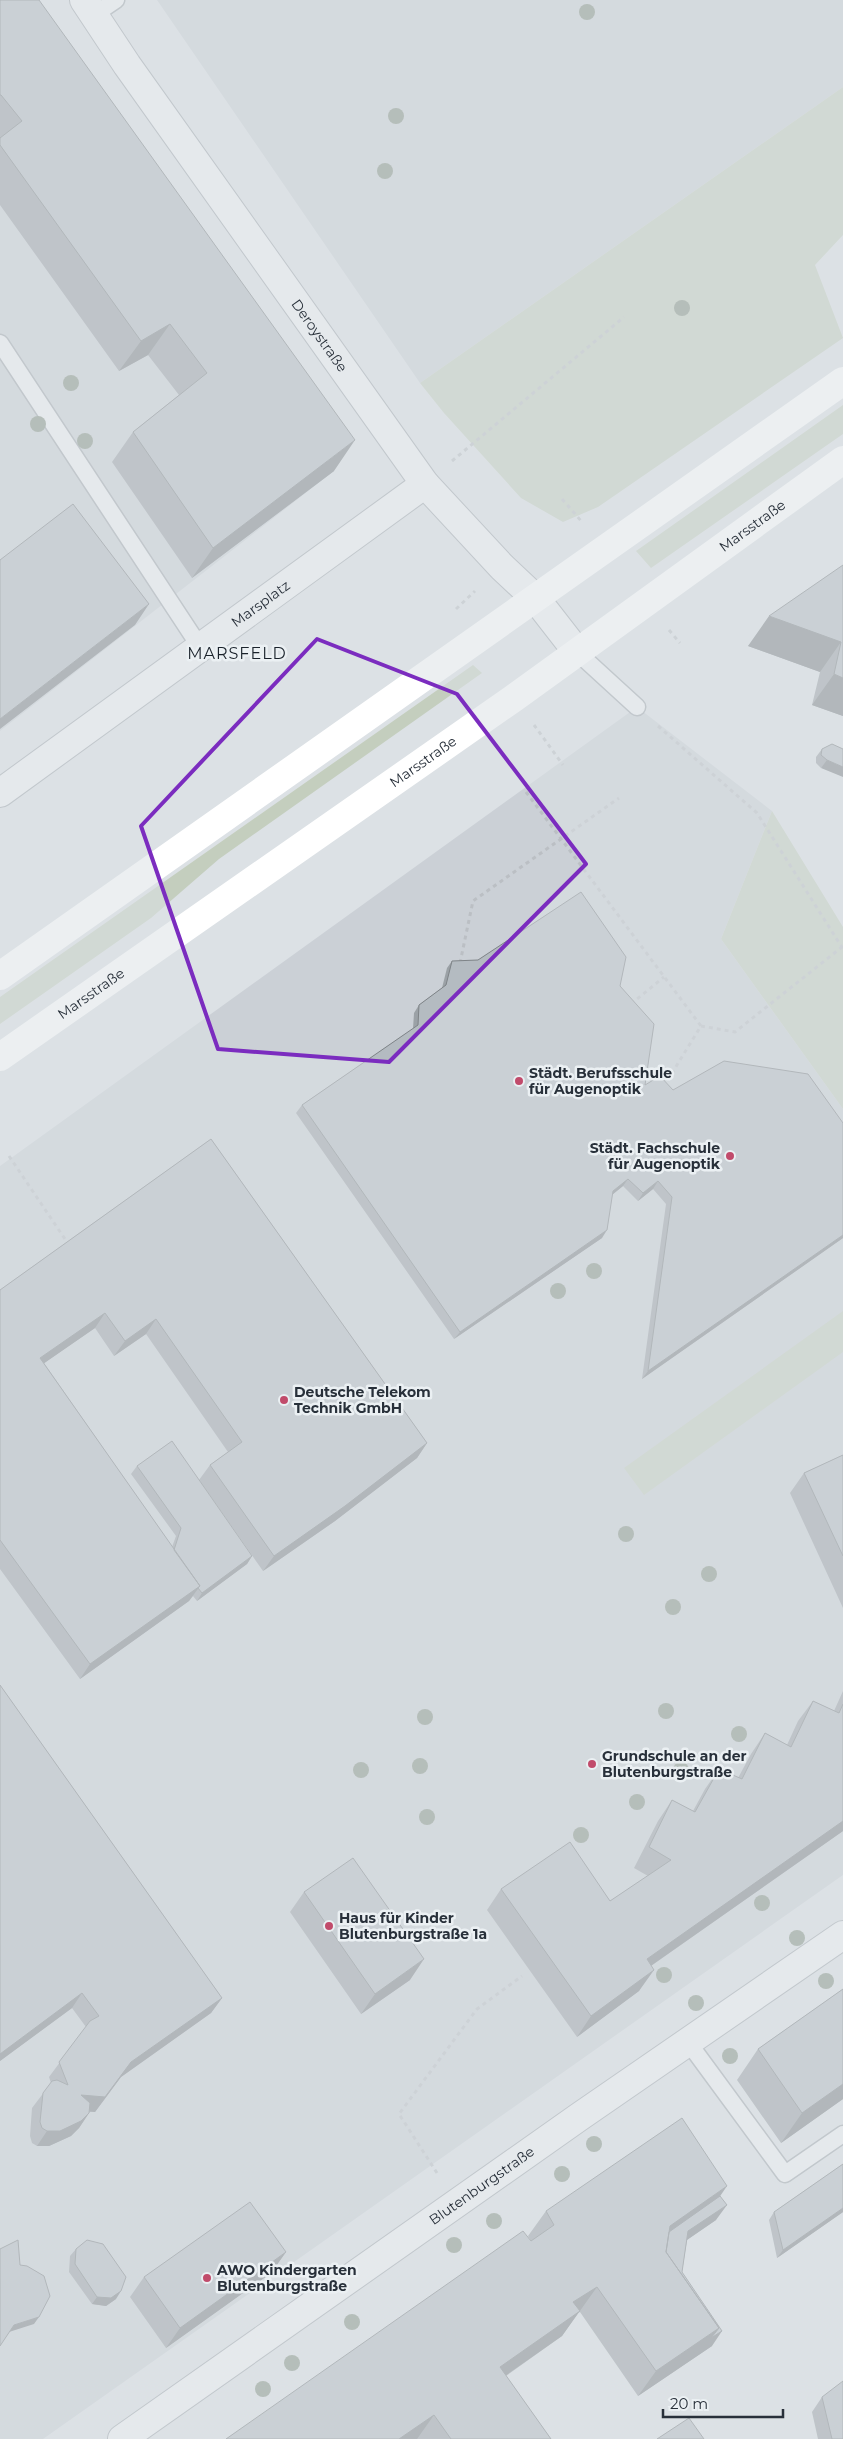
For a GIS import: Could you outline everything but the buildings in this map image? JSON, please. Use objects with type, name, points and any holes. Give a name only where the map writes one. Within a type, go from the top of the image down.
[{"type":"main road","points":[[0,976],[843,381]]},
{"type":"main road","name":"Marsstraße","points":[[0,1058],[578,652],[843,460]]},
{"type":"street","name":"Deroystraße","points":[[98,5],[127,65],[425,484],[502,567],[536,599],[578,652]]},
{"type":"street","name":"Marsplatz","points":[[0,793],[425,484]]},
{"type":"street","name":"Blutenburgstraße","points":[[122,2439],[843,1935]]},
{"type":"lane","points":[[0,343],[200,647]]},
{"type":"lane","points":[[578,652],[637,707]]},
{"type":"lane","points":[[688,2042],[785,2174],[843,2134]]},
{"type":"path","points":[[425,484],[624,317]]},
{"type":"path","points":[[526,792],[701,1026],[735,1032],[842,948],[757,813],[637,707]]},
{"type":"path","points":[[533,725],[563,765]]},
{"type":"path","points":[[459,968],[473,901],[619,798]]},
{"type":"path","points":[[628,1007],[664,977]]},
{"type":"path","points":[[661,1091],[701,1026]]},
{"type":"path","points":[[9,1156],[71,1247]]},
{"type":"path","points":[[457,2204],[399,2114],[477,2009],[522,1976]]},
{"type":"highlighted area","points":[[317,639],[457,694],[586,864],[389,1062],[218,1049],[141,826]]},
{"type":"shaded area","points":[[157,0],[843,0],[843,87],[420,383]]},
{"type":"shaded area","points":[[0,5],[334,471],[0,731]]},
{"type":"shaded area","points":[[637,707],[772,811],[721,939],[843,1109],[843,1875],[43,2439],[0,2439],[0,1166]]},
{"type":"green space","points":[[843,87],[843,235],[815,265],[843,338],[598,507],[563,522],[521,498],[444,413],[420,383]]},
{"type":"green space","points":[[843,405],[843,434],[651,568],[636,551]]},
{"type":"green space","points":[[473,665],[482,673],[219,859],[151,918],[0,1024],[0,997]]},
{"type":"green space","points":[[772,811],[843,927],[843,1109],[721,939]]},
{"type":"green space","points":[[843,1311],[843,1352],[644,1495],[624,1468]]},
{"type":"place","name":"Städt. Berufsschule für Augenoptik","points":[[519,1081]]},
{"type":"place","name":"Städt. Fachschule für Augenoptik","points":[[730,1156]]},
{"type":"place","name":"Deutsche Telekom Technik GmbH","points":[[284,1400]]},
{"type":"place","name":"Grundschule an der Blutenburgstraße","points":[[592,1764]]},
{"type":"place","name":"Haus für Kinder Blutenburgstraße 1a","points":[[329,1926]]},
{"type":"place","name":"AWO Kindergarten Blutenburgstraße","points":[[207,2278]]},
{"type":"district","name":"MARSFELD","points":[[237,653]]}]
